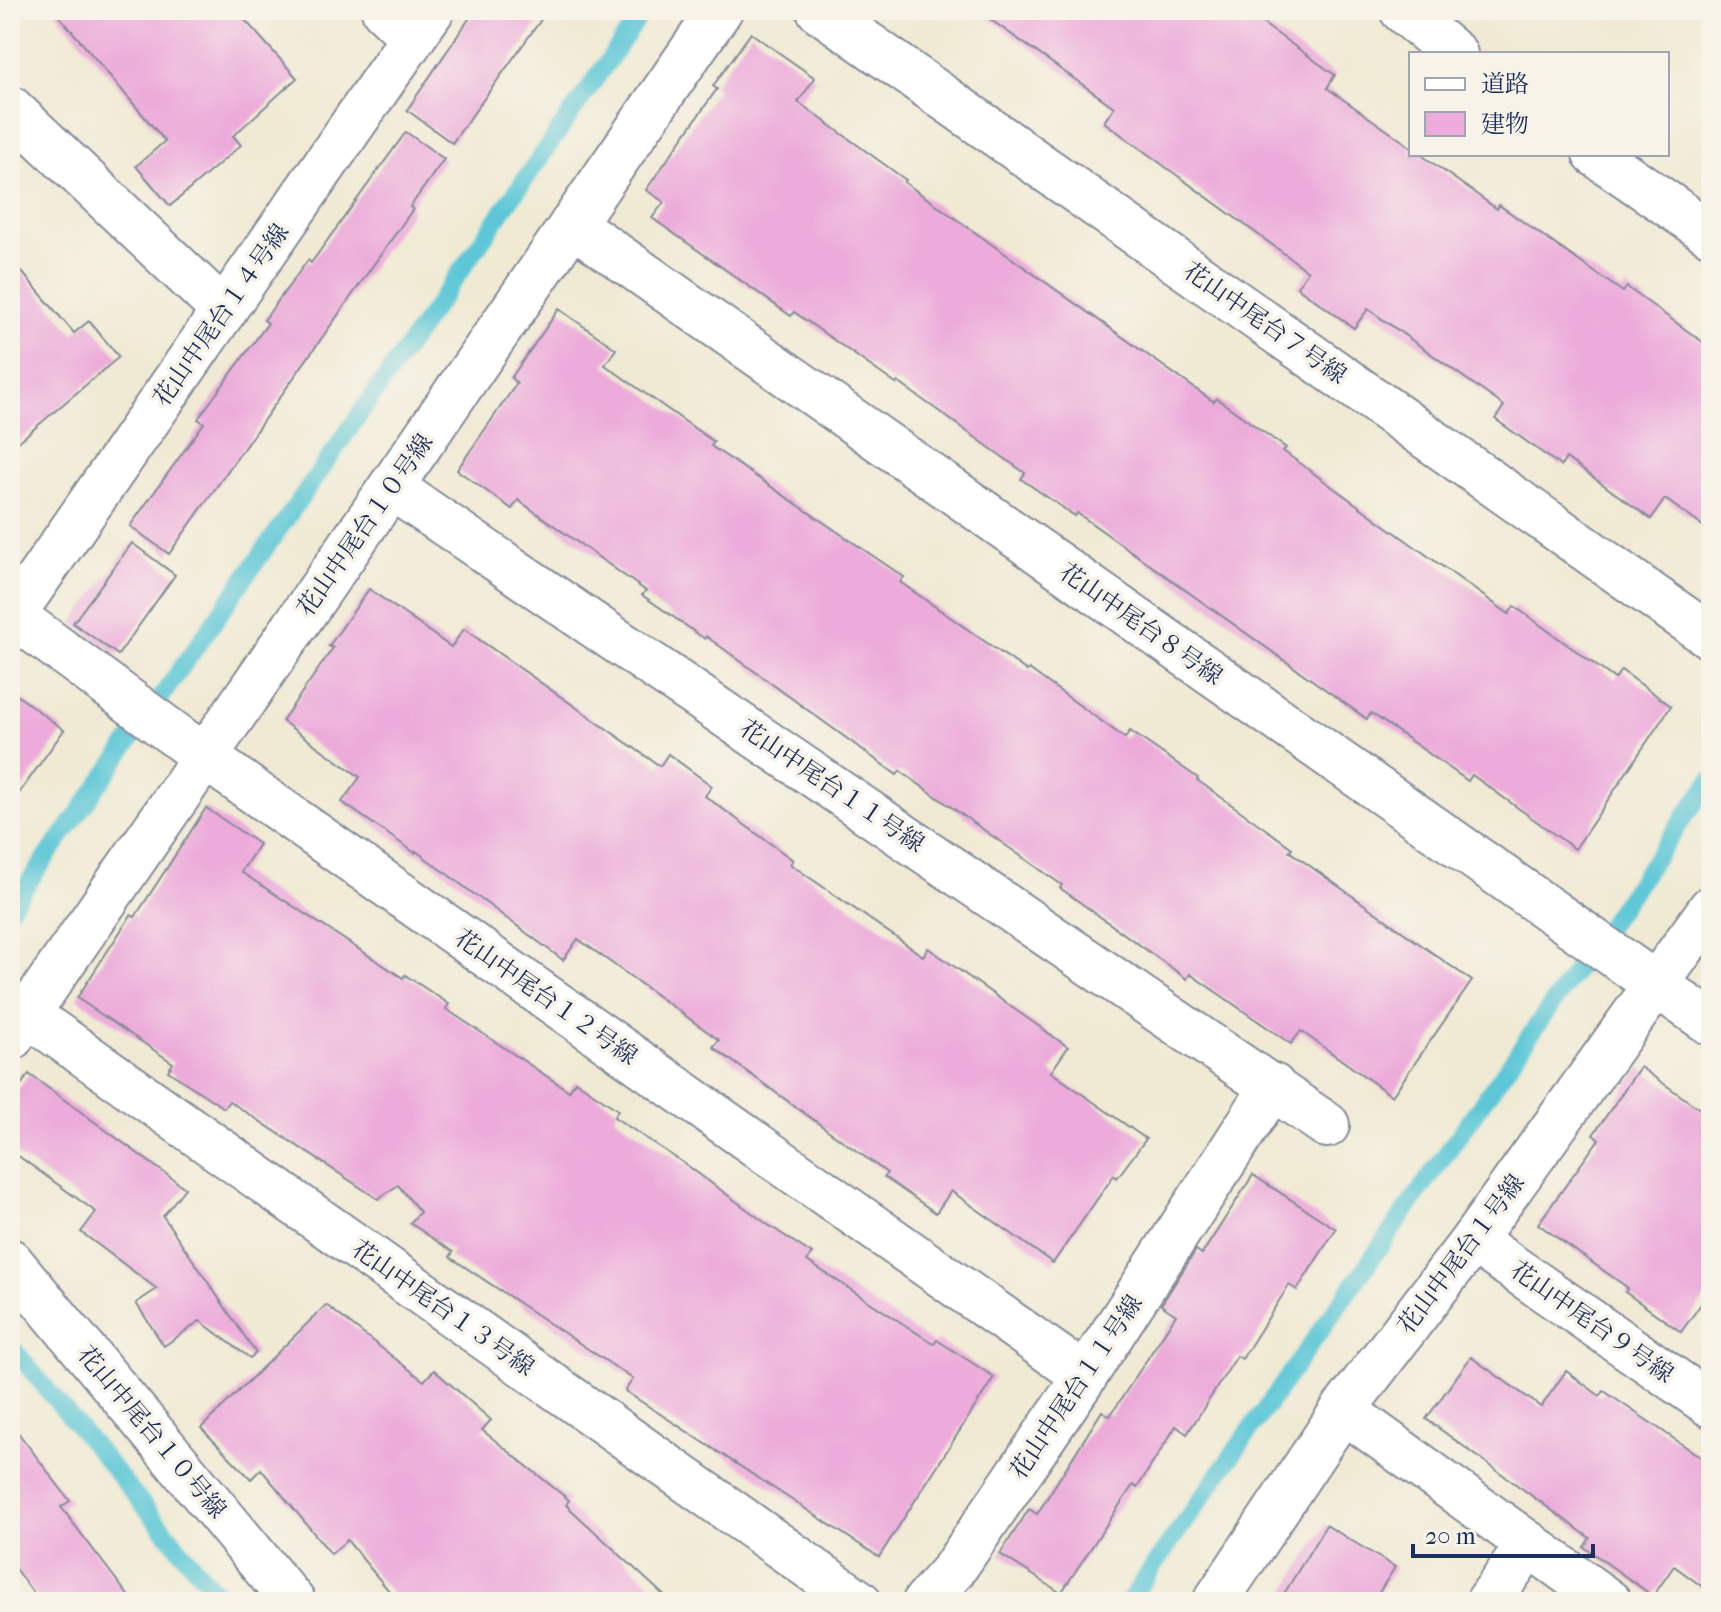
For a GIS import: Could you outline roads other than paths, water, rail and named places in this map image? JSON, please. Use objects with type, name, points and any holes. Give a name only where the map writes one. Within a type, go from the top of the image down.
[{"type":"street","name":"花山中尾台１０号線","points":[[19,1027],[193,749],[391,487],[720,10]]},
{"type":"street","name":"花山中尾台７号線","points":[[819,10],[1711,637]]},
{"type":"street","points":[[1402,10],[1453,52]]},
{"type":"street","name":"花山中尾台１４号線","points":[[11,616],[224,311],[409,19]]},
{"type":"street","points":[[10,108],[224,311]]},
{"type":"street","points":[[1598,156],[1711,234]]},
{"type":"street","name":"花山中尾台８号線","points":[[572,224],[1711,1023]]},
{"type":"street","name":"花山中尾台１１号線","points":[[391,487],[1327,1125]]},
{"type":"street","name":"花山中尾台１２号線","points":[[11,616],[193,749],[1085,1376]]},
{"type":"street","name":"花山中尾台１号線","points":[[1215,1602],[1343,1410],[1473,1240],[1643,976],[1711,908]]},
{"type":"street","name":"花山中尾台１３号線","points":[[19,1027],[859,1602]]},
{"type":"street","name":"花山中尾台１１号線","points":[[925,1602],[954,1569],[1085,1376],[1273,1086]]},
{"type":"street","name":"花山中尾台９号線","points":[[1473,1240],[1711,1405]]},
{"type":"street","name":"花山中尾台１０号線","points":[[10,1261],[293,1602]]},
{"type":"street","points":[[1343,1410],[1609,1602]]},
{"type":"street","points":[[1488,1602],[1529,1544]]},
{"type":"waterway","points":[[10,908],[644,10]]},
{"type":"waterway","points":[[1128,1602],[1711,780]]},
{"type":"waterway","points":[[10,1345],[224,1602]]}]
